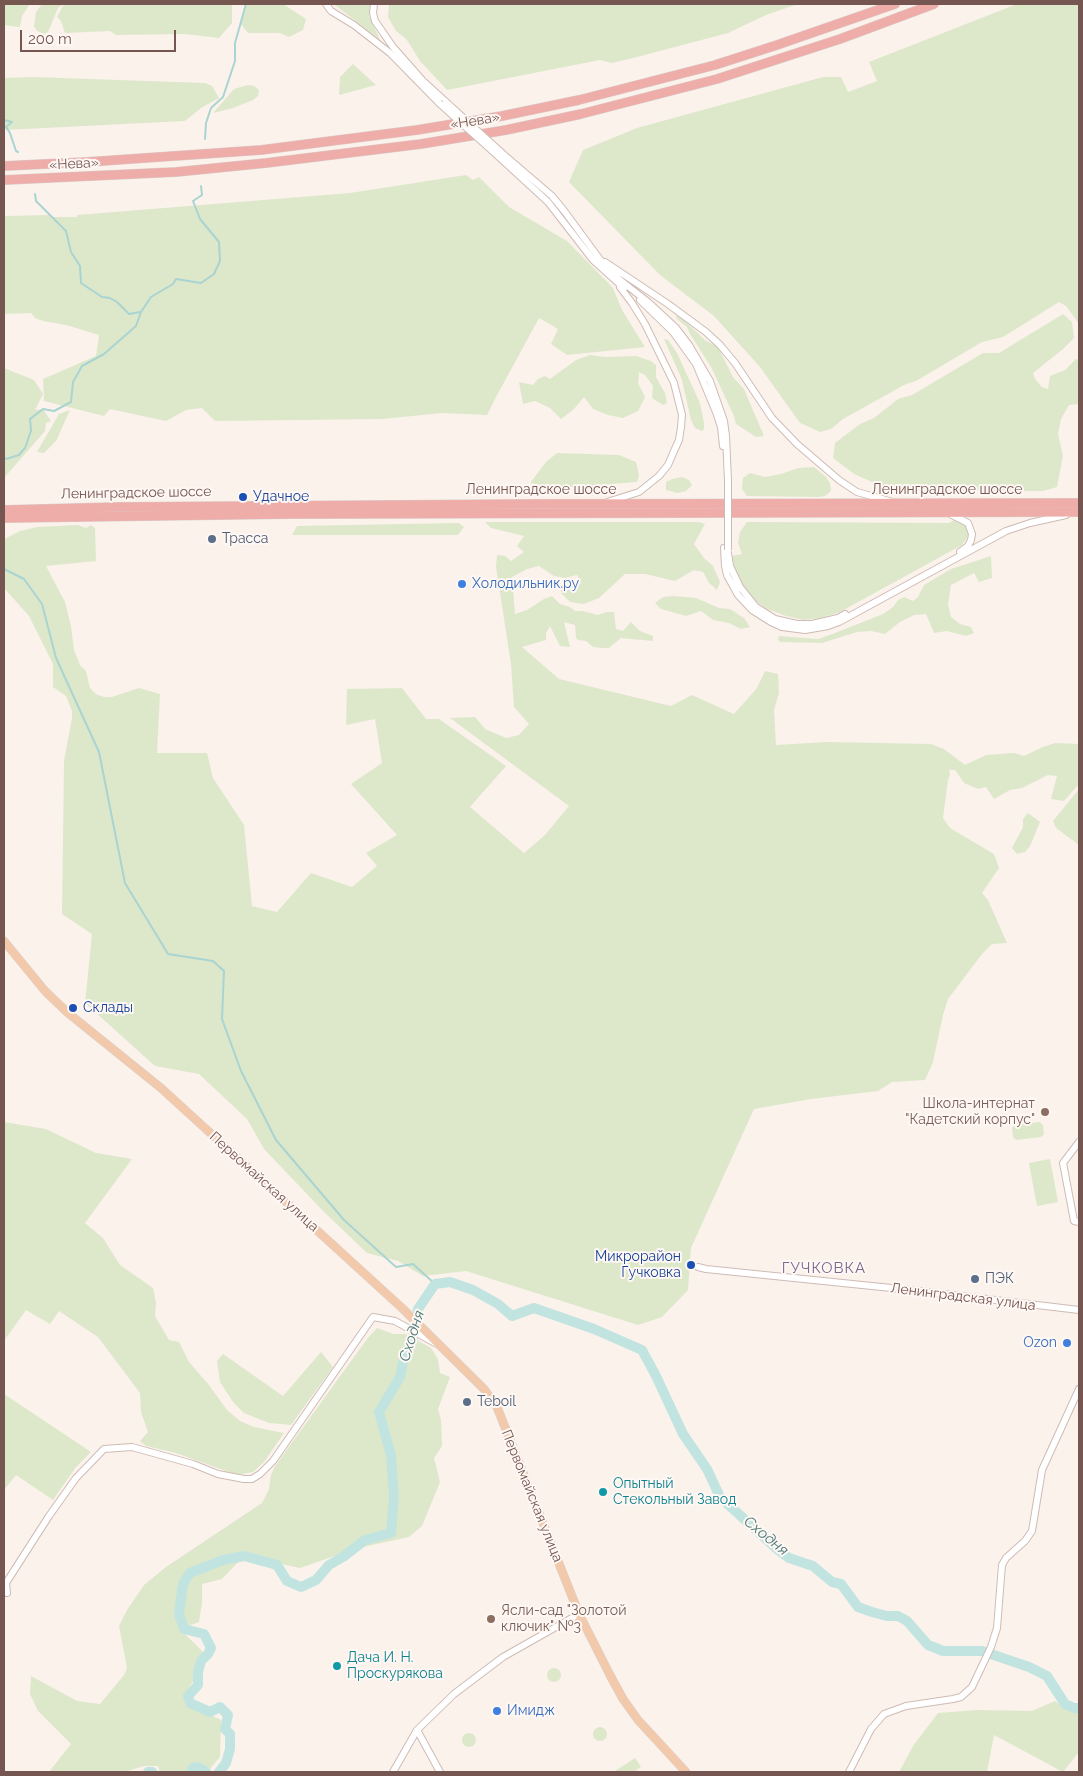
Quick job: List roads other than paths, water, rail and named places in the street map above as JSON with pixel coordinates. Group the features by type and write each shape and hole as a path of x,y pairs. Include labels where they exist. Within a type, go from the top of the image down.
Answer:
{"highway":[{"name":"«Нева»","path":"4,166 260,150 416,130 502,116 579,100 706,67 785,43 894,4"},
{"name":"«Нева»","path":"4,180 176,172 266,164 421,144 506,130 597,110 717,79 840,39 934,4"},
{"name":"Ленинградское шоссе","path":"4,510 120,507 600,504 1079,504"},
{"name":"Ленинградское шоссе","path":"4,518 281,514 1079,513"}],"main road":[{"name":"Первомайская улица","path":"4,941 45,991 68,1013 161,1088 402,1308 424,1334 442,1347 484,1389 497,1407 579,1614 623,1699 649,1733 686,1772"}],"street":[{"path":"326,4 331,11 354,25 390,53 501,155 552,196 604,265 676,328 689,345 701,364 713,390 724,421 726,436 725,566 727,575 738,595 752,610 782,627 805,630 828,626 839,622 1006,531 1049,518 1079,513"},
{"path":"374,4 373,13 375,21 393,47 443,103"},
{"path":"501,155 548,202 593,260 616,282 641,300 672,332 696,364 709,392 721,427 726,481"},
{"path":"594,251 605,261 668,304 720,345 784,432 839,480 857,492 897,503"},
{"path":"600,504 639,492 659,476 668,465 679,440 682,415 680,400 665,362 632,303 616,282"},
{"path":"726,549 734,578 747,598 756,607 775,619 797,624 812,624 838,618 961,552 971,540 968,523 942,512"},
{"path":"1079,1142 1063,1163 1074,1220 1079,1222"},
{"name":"Ленинградская улица","path":"698,1267 1079,1310"},
{"path":"6,1593 6,1583 49,1516 76,1478 104,1449 132,1446 193,1464 218,1474 244,1480 252,1479 273,1462 373,1317 395,1321 424,1334"},
{"path":"849,1772 871,1729 884,1714 906,1706 961,1697 972,1687 991,1647 996,1628 1002,1564 1025,1541 1032,1531 1042,1470 1079,1389"},
{"path":"393,1772 417,1730 454,1694 503,1657 579,1614"},
{"path":"417,1730 440,1772"}],"waterway":[{"path":"205,139 206,123 211,108 223,97 235,61 235,43 246,4"},
{"path":"4,120 12,122 6,127 18,152"},
{"path":"4,458 19,455 25,448 31,431 30,419 43,409 54,411 71,402 73,382 82,366 104,354 136,326 141,312 151,297 173,284 176,279 201,283 214,274 220,261 219,242 200,219 193,201 202,195 201,186"},
{"path":"35,194 36,201 66,231 71,252 80,266 81,283 102,297 110,298 117,302 129,314 140,312"},
{"path":"4,569 24,579 42,604 56,658 99,752 125,883 168,954 213,961 224,971 222,1019 241,1071 276,1140 344,1220 396,1267 413,1264 435,1284"},
{"name":"Сходня","path":"219,1772 226,1763 230,1749 230,1734 225,1729 228,1715 220,1707 210,1712 190,1703 188,1696 198,1685 198,1672 201,1661 211,1648 204,1634 184,1629 179,1614 183,1584 190,1573 223,1560 244,1556 277,1565 287,1581 301,1587 316,1580 329,1565 365,1540 391,1533 394,1496 391,1455 379,1412 400,1377 405,1353 412,1342 418,1309 435,1284 450,1282 473,1290 498,1304 512,1316 534,1308 594,1329 642,1350 683,1434 707,1469 720,1497 777,1549 789,1558 813,1566 832,1582 841,1584 858,1607 887,1616 898,1616 907,1621 928,1645 943,1651 982,1651 1029,1667 1047,1676 1065,1704 1079,1708"},
{"name":"Сходня","path":"192,1772 193,1768 198,1767 206,1772"}],"place":[{"name":"Удачное","path":"243,497"},
{"name":"Трасса","path":"212,539"},
{"name":"Холодильник.ру","path":"462,584"},
{"name":"Склады","path":"73,1008"},
{"name":"Школа-интернат \"Кадетский корпус\"","path":"1045,1112"},
{"name":"Микрорайон Гучковка","path":"691,1265"},
{"name":"ПЭК","path":"975,1279"},
{"name":"Ozon","path":"1067,1343"},
{"name":"Teboil","path":"467,1402"},
{"name":"Опытный Стекольный Завод","path":"603,1492"},
{"name":"Ясли-сад \"Золотой ключик\" №3","path":"491,1619"},
{"name":"Дача И. Н. Проскурякова","path":"337,1666"},
{"name":"Имидж","path":"497,1711"}],"district":[{"name":"ГУЧКОВКА","path":"824,1268"}]}
